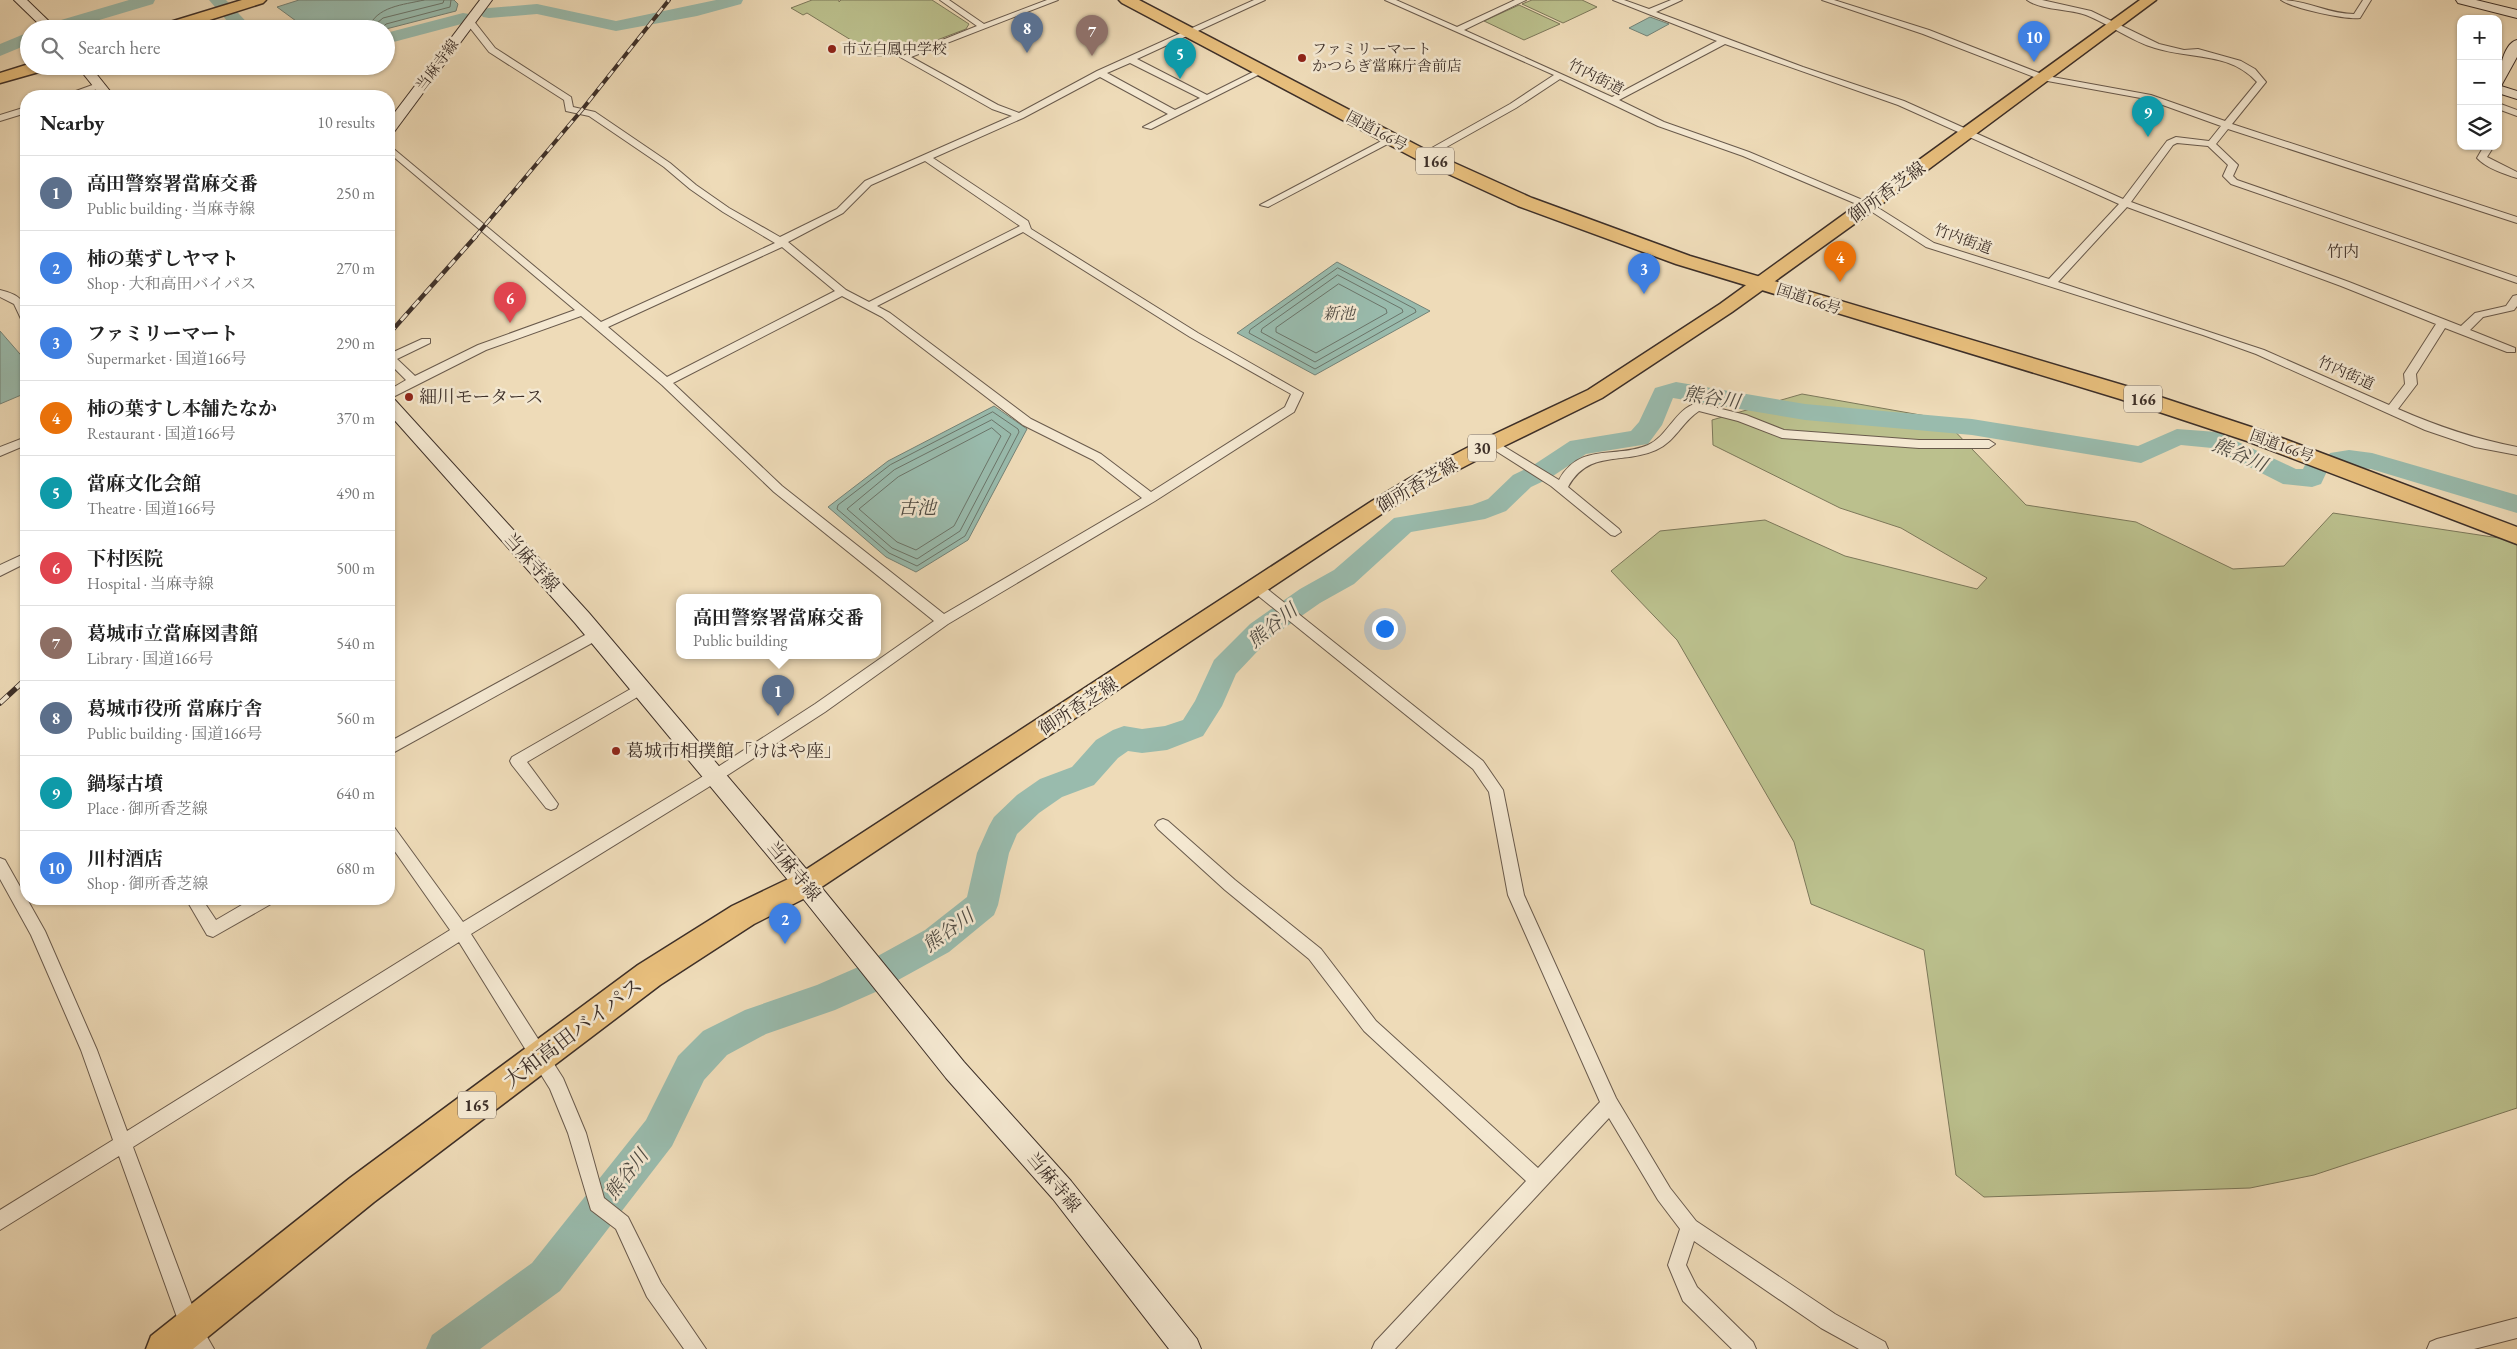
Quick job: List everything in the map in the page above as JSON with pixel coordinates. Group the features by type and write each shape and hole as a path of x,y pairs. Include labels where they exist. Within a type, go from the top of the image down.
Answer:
{"highway":[{"name":"国道166号","path":"1127,0 1264,70 1424,156 1525,202 1683,260 1881,322 2119,392 2255,436 2517,536"},
{"path":"192,20 252,2"},
{"path":"0,78 20,72"},
{"name":"大和高田バイパス","path":"164,1349 197,1338 362,1190 649,975 743,915 806,884"}],"main road":[{"path":"20,0 41,20"},
{"name":"当麻寺線","path":"395,121 486,0"},
{"name":"御所香芝線","path":"806,884 1422,480 1491,444 1595,394 1761,284 1967,132 2045,78 2149,0"},
{"path":"2462,0 2517,14"},
{"path":"2502,75 2517,44"},
{"path":"90,75 102,90"},
{"path":"2502,90 2517,95"},
{"name":"当麻寺線","path":"395,411 596,634 806,884 955,1070 1062,1190 1187,1349"}],"street":[{"path":"944,0 984,28"},
{"path":"1020,116 995,107 904,57 1054,0"},
{"path":"601,326 782,242 840,212 868,183 1020,116 1100,73 1261,0"},
{"name":"竹内街道","path":"1390,0 1560,75 1661,124 1755,157 1869,206 1930,245 2260,352 2429,427 2480,444 2517,451"},
{"path":"1459,29 1522,0"},
{"path":"1617,0 1639,10 1651,11 1723,41 1901,103 2125,203 2464,330 2511,350"},
{"path":"1651,11 1678,0"},
{"path":"1826,0 1926,32 2045,78 2148,97 2189,110 2228,126 2517,220"},
{"path":"2031,0 2081,11 2116,25 2156,46 2220,57 2252,71 2262,82 2228,126 2211,144"},
{"path":"2284,0 2344,16 2357,16 2367,0"},
{"path":"470,22 492,50 568,99 569,109 592,114 667,164 693,187 726,210 782,242 842,292 886,315 1027,422 1097,457 1151,498"},
{"path":"1612,100 1723,41"},
{"path":"1130,59 1206,98"},
{"path":"1148,127 1264,70"},
{"path":"1100,73 1175,114"},
{"path":"1424,156 1514,106 1560,75"},
{"path":"85,90 98,86"},
{"path":"2502,107 2517,112"},
{"path":"0,118 20,112"},
{"path":"1265,206 1392,139"},
{"path":"2050,284 2125,203 2170,143 2176,140 2211,144 2233,165 2228,176 2234,182 2517,280"},
{"path":"2486,150 2482,158 2488,163 2517,175"},
{"path":"395,153 666,382 778,489 943,621"},
{"path":"0,1221 461,932 715,776 820,708 943,621 1151,498 1290,409 1297,393 1186,331 1026,230 1024,223 925,158"},
{"path":"869,306 1025,226"},
{"path":"666,382 842,292"},
{"path":"0,294 16,298 20,303"},
{"path":"2464,330 2479,315 2510,308 2517,298"},
{"path":"395,392 413,380 537,325 581,312"},
{"path":"2391,410 2411,384 2410,374 2442,322"},
{"path":"395,356 426,341"},
{"path":"395,363 413,380"},
{"path":"1558,486 1567,473 1588,459 1652,448 1670,437 1686,412 1698,407 1742,418 1782,434 1910,444 1989,444"},
{"path":"0,452 20,444"},
{"path":"1491,444 1558,486 1615,532"},
{"path":"0,571 20,561"},
{"path":"1256,588 1478,765 1496,790 1516,895 1610,1104 1664,1194 1690,1227 1828,1322 1878,1349"},
{"path":"395,746 596,634"},
{"path":"551,804 517,760 641,688"},
{"path":"1163,825 1230,885 1315,954 1370,1026 1538,1180"},
{"path":"395,839 461,932 557,1084 577,1133 602,1208 622,1223 654,1290 696,1349"},
{"path":"0,865 20,902"},
{"path":"22,905 58,978 89,1050 197,1338"},
{"path":"198,905 213,930 255,905"},
{"path":"1382,1349 1610,1104"},
{"path":"1690,1227 1677,1265 1690,1294 1746,1349"},
{"path":"2437,1349 2517,1328"}],"green space":[{"path":"812,0 839,0 839,2 841,0 932,0 969,24 966,29 895,56 877,56 807,13 803,15 791,8"},
{"path":"1532,0 1582,0 1597,7 1563,23 1522,4"},
{"path":"1519,5 1560,24 1524,40 1484,21"},
{"path":"1802,394 1943,419 2026,505 2136,522 2233,569 2284,566 2333,513 2506,539 2517,545 2517,1108 2314,1175 2250,1188 1984,1197 1956,1175 1924,950 1811,904 1794,842 1677,640 1611,571 1660,531 1765,520 1845,556 1977,589 1987,578 1901,528 1840,508 1713,445 1712,420"}],"water":[{"path":"299,0 454,0 458,4 456,11 395,27 395,20 295,20 277,7"},
{"path":"1650,17 1669,24 1647,36 1629,28"},
{"name":"新池","path":"1337,262 1430,311 1315,375 1237,333"},
{"path":"0,331 20,354 20,396 0,404"},
{"name":"古池","path":"994,406 1027,429 968,540 916,572 886,557 828,507 888,461"}],"waterway":[{"path":"80,20 147,0"},
{"path":"217,0 236,20"},
{"path":"489,13 537,9 577,16 616,26 697,11 735,0"},
{"path":"395,37 463,18"},
{"path":"0,51 20,41"},
{"name":"熊谷川","path":"446,1349 546,1277 588,1226 659,1133 691,1068 715,1043 757,1021 823,999 868,979 937,941 982,905 993,853 1005,826 1028,804 1051,788 1083,776 1107,749 1124,738 1142,741 1167,738 1193,728 1207,706 1224,668 1260,631 1310,596 1344,577 1403,524 1476,513 1497,505 1522,481 1541,472 1579,447 1639,438 1650,425 1663,393 1676,390 1805,412 1972,427 2141,455 2177,437 2217,440 2292,478 2312,478 2316,467"},
{"name":"熊谷川","path":"2339,459 2349,458 2372,461 2517,504"}],"railway":[{"path":"475,237 581,111 669,0"},
{"path":"395,327 476,236"},
{"path":"0,703 20,685"}],"place":[{"name":"市立白鳳中学校","path":"832,49"},
{"name":"葛城市役所 當麻庁舎","path":"1027,53"},
{"name":"葛城市立當麻図書館","path":"1092,56"},
{"name":"ファミリーマート かつらぎ當麻庁舎前店","path":"1302,58"},
{"name":"川村酒店","path":"2034,62"},
{"name":"當麻文化会館","path":"1180,79"},
{"name":"鍋塚古墳","path":"2148,137"},
{"name":"柿の葉すし本舗たなか","path":"1840,282"},
{"name":"ファミリーマート","path":"1644,294"},
{"name":"下村医院","path":"510,323"},
{"name":"細川モータース","path":"409,397"},
{"name":"高田警察署當麻交番","path":"778,716"},
{"name":"葛城市相撲館「けはや座」","path":"616,751"},
{"name":"柿の葉ずしヤマト","path":"785,944"}],"district":[{"name":"竹内","path":"2343,251"}]}
